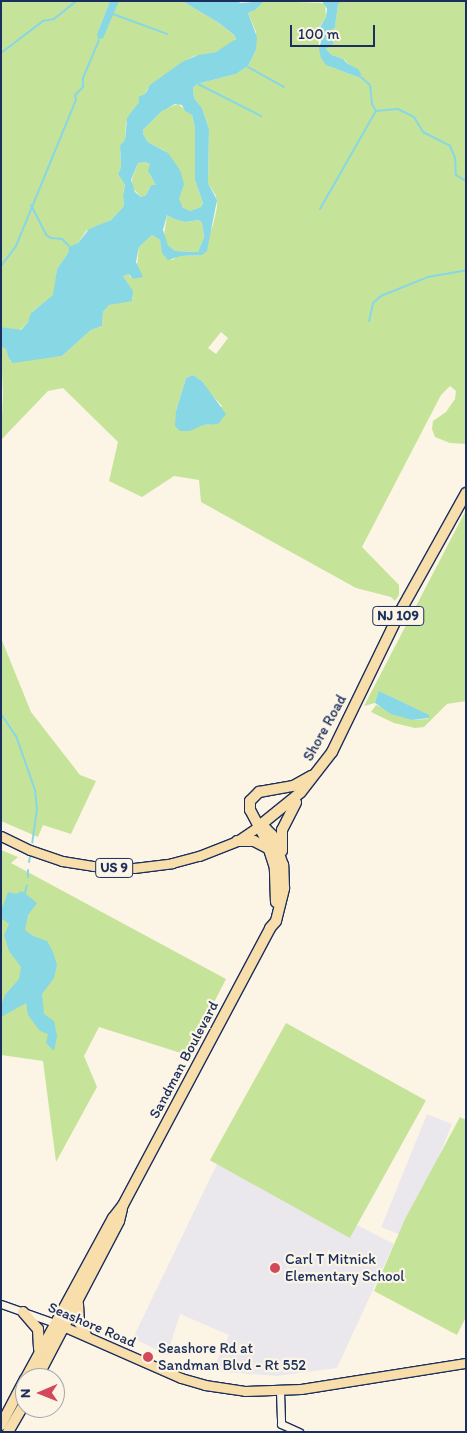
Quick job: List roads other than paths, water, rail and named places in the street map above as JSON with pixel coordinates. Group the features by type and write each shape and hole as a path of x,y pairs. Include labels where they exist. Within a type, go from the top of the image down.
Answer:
{"highway":[{"name":"Shore Road","path":"258,827 301,792 316,774 336,744 401,610 466,493"},
{"path":"258,827 250,810 250,801 255,794 293,786 316,774"},
{"path":"283,865 282,830 301,792"},
{"name":"Sandman Boulevard","path":"258,827 270,850 277,883 270,928"},
{"name":"Sandman Boulevard","path":"42,1368 60,1325 113,1218 123,1205 270,928 276,921 283,896 283,865 272,835 266,829 258,827"},
{"path":"237,841 254,841 270,850"},
{"name":"Sandman Boulevard","path":"31,1368 39,1352 78,1300 119,1221 123,1205"},
{"path":"78,1300 78,1319 86,1335"},
{"path":"23,1312 38,1329 39,1352"},
{"name":"Sandman Boulevard","path":"1,1426 15,1399"},
{"path":"8,1432 16,1418"}],"main road":[{"name":"Shore Road","path":"1,836 30,850 62,861 113,868 172,863 210,852 237,841 258,827"},
{"name":"Seashore Road","path":"60,1325 181,1378 223,1388 280,1391 466,1363"}],"street":[{"name":"Seashore Road","path":"1,1304 60,1325"},
{"path":"280,1391 281,1424 299,1432"}],"water":[{"path":"110,1 119,1 103,38 98,39 97,34"},
{"path":"182,1 236,1 241,3 264,1 255,10 248,13 257,37 256,50 248,66 236,74 197,84 193,88 194,98 202,108 209,129 208,183 217,200 207,251 202,255 181,256 168,260 162,253 160,240 152,235 139,247 136,262 143,277 133,279 129,274 123,276 133,291 132,301 109,305 103,312 102,326 91,330 62,356 13,363 9,359 6,349 1,347 1,327 21,330 28,322 31,313 53,295 57,269 68,253 69,247 78,243 89,229 111,220 124,206 123,195 125,185 118,174 121,167 120,145 125,140 127,118 139,102 139,96 145,94 150,85 182,62 198,55 216,52 236,39 234,35 219,23","holes":["175,104 182,105 185,111 192,115 195,128 195,180 203,203 201,207 190,211 183,208 179,199 184,184 180,170 168,153 148,142 143,134 143,130 162,111","145,162 150,164 148,171 156,185 151,185 146,195 141,197 135,192 131,180 138,163","167,215 185,222 199,220 202,223 204,237 198,252 175,251 168,245 163,230"]},
{"path":"322,1 337,1 338,5 335,27 330,32 334,43 326,49 332,55 343,59 358,69 361,74 360,78 326,65 321,58 319,48 321,42 317,32 326,17 327,9"},
{"path":"193,375 202,381 226,414 218,424 203,425 190,431 180,431 175,426 176,411 186,378"},
{"path":"379,691 429,715 429,718 412,720 391,714 375,703"},
{"path":"22,891 37,903 28,915 25,930 33,936 47,941 57,965 54,978 42,994 44,1014 54,1021 57,1036 54,1051 46,1043 48,1034 40,1031 28,1015 26,1003 1,1017 1,1006 5,995 19,979 21,967 9,951 4,935 9,924 1,918 1,911 8,892 16,894"}],"waterway":[{"path":"1,53 43,21 54,19 76,1"},
{"path":"113,14 167,34"},
{"path":"1,266 16,246 76,100 75,95 83,87 83,78 99,40"},
{"path":"248,67 284,87"},
{"path":"361,77 370,85 372,104 376,111"},
{"path":"198,84 261,116"},
{"path":"376,111 398,109 414,117 423,132 450,146 455,158 456,175 466,181"},
{"path":"320,209 376,111"},
{"path":"31,205 46,235 51,238 62,239 70,247"},
{"path":"369,321 373,303 381,296 428,277 466,270"},
{"path":"1,714 16,736 35,790 37,809 32,843"},
{"path":"29,862 30,857"},
{"path":"28,870 28,877"},
{"path":"25,893 27,885"}],"place":[{"name":"Carl T Mitnick Elementary School","path":"275,1268"},
{"name":"Seashore Rd at Sandman Blvd - Rt 552","path":"148,1357"}]}
